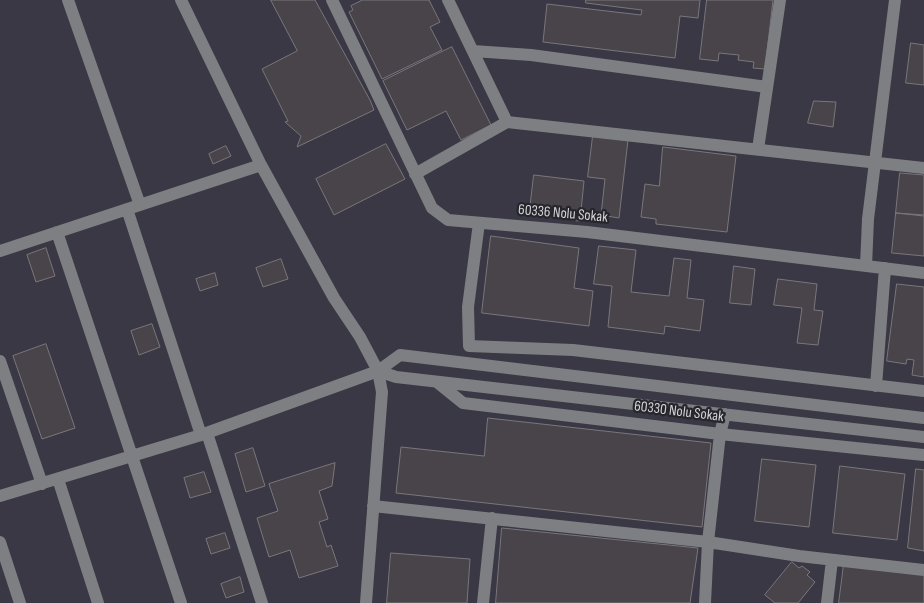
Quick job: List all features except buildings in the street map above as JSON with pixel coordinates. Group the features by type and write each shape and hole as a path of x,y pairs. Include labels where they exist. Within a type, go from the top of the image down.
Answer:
{"street":[{"path":"68,0 140,205"},
{"path":"181,0 261,165 334,298 360,337 378,371 382,392 366,603"},
{"name":"60336 Nolu Sokak","path":"332,0 432,208 448,220 587,232 924,273"},
{"path":"448,0 507,122"},
{"path":"758,149 780,0"},
{"path":"866,266 868,219 895,0"},
{"path":"473,51 531,55 767,86"},
{"path":"415,174 507,122 924,168"},
{"path":"0,251 261,165"},
{"path":"127,209 262,603"},
{"path":"478,222 468,307 468,346 573,350 924,391"},
{"path":"57,232 181,603"},
{"path":"876,386 885,268"},
{"path":"0,496 204,434 378,371 400,355 924,418"},
{"path":"0,361 42,484"},
{"path":"378,371 396,377 436,382 924,437"},
{"name":"60330 Nolu Sokak","path":"436,382 463,403 720,434 924,455"},
{"path":"705,603 708,542 720,434 725,414"},
{"path":"58,479 98,603"},
{"path":"373,506 708,542 832,560 924,570"},
{"path":"483,603 492,518"},
{"path":"0,542 20,603"},
{"path":"827,603 832,560"}],"shaded area":[{"path":"0,0 924,0 924,603 0,603"}]}
